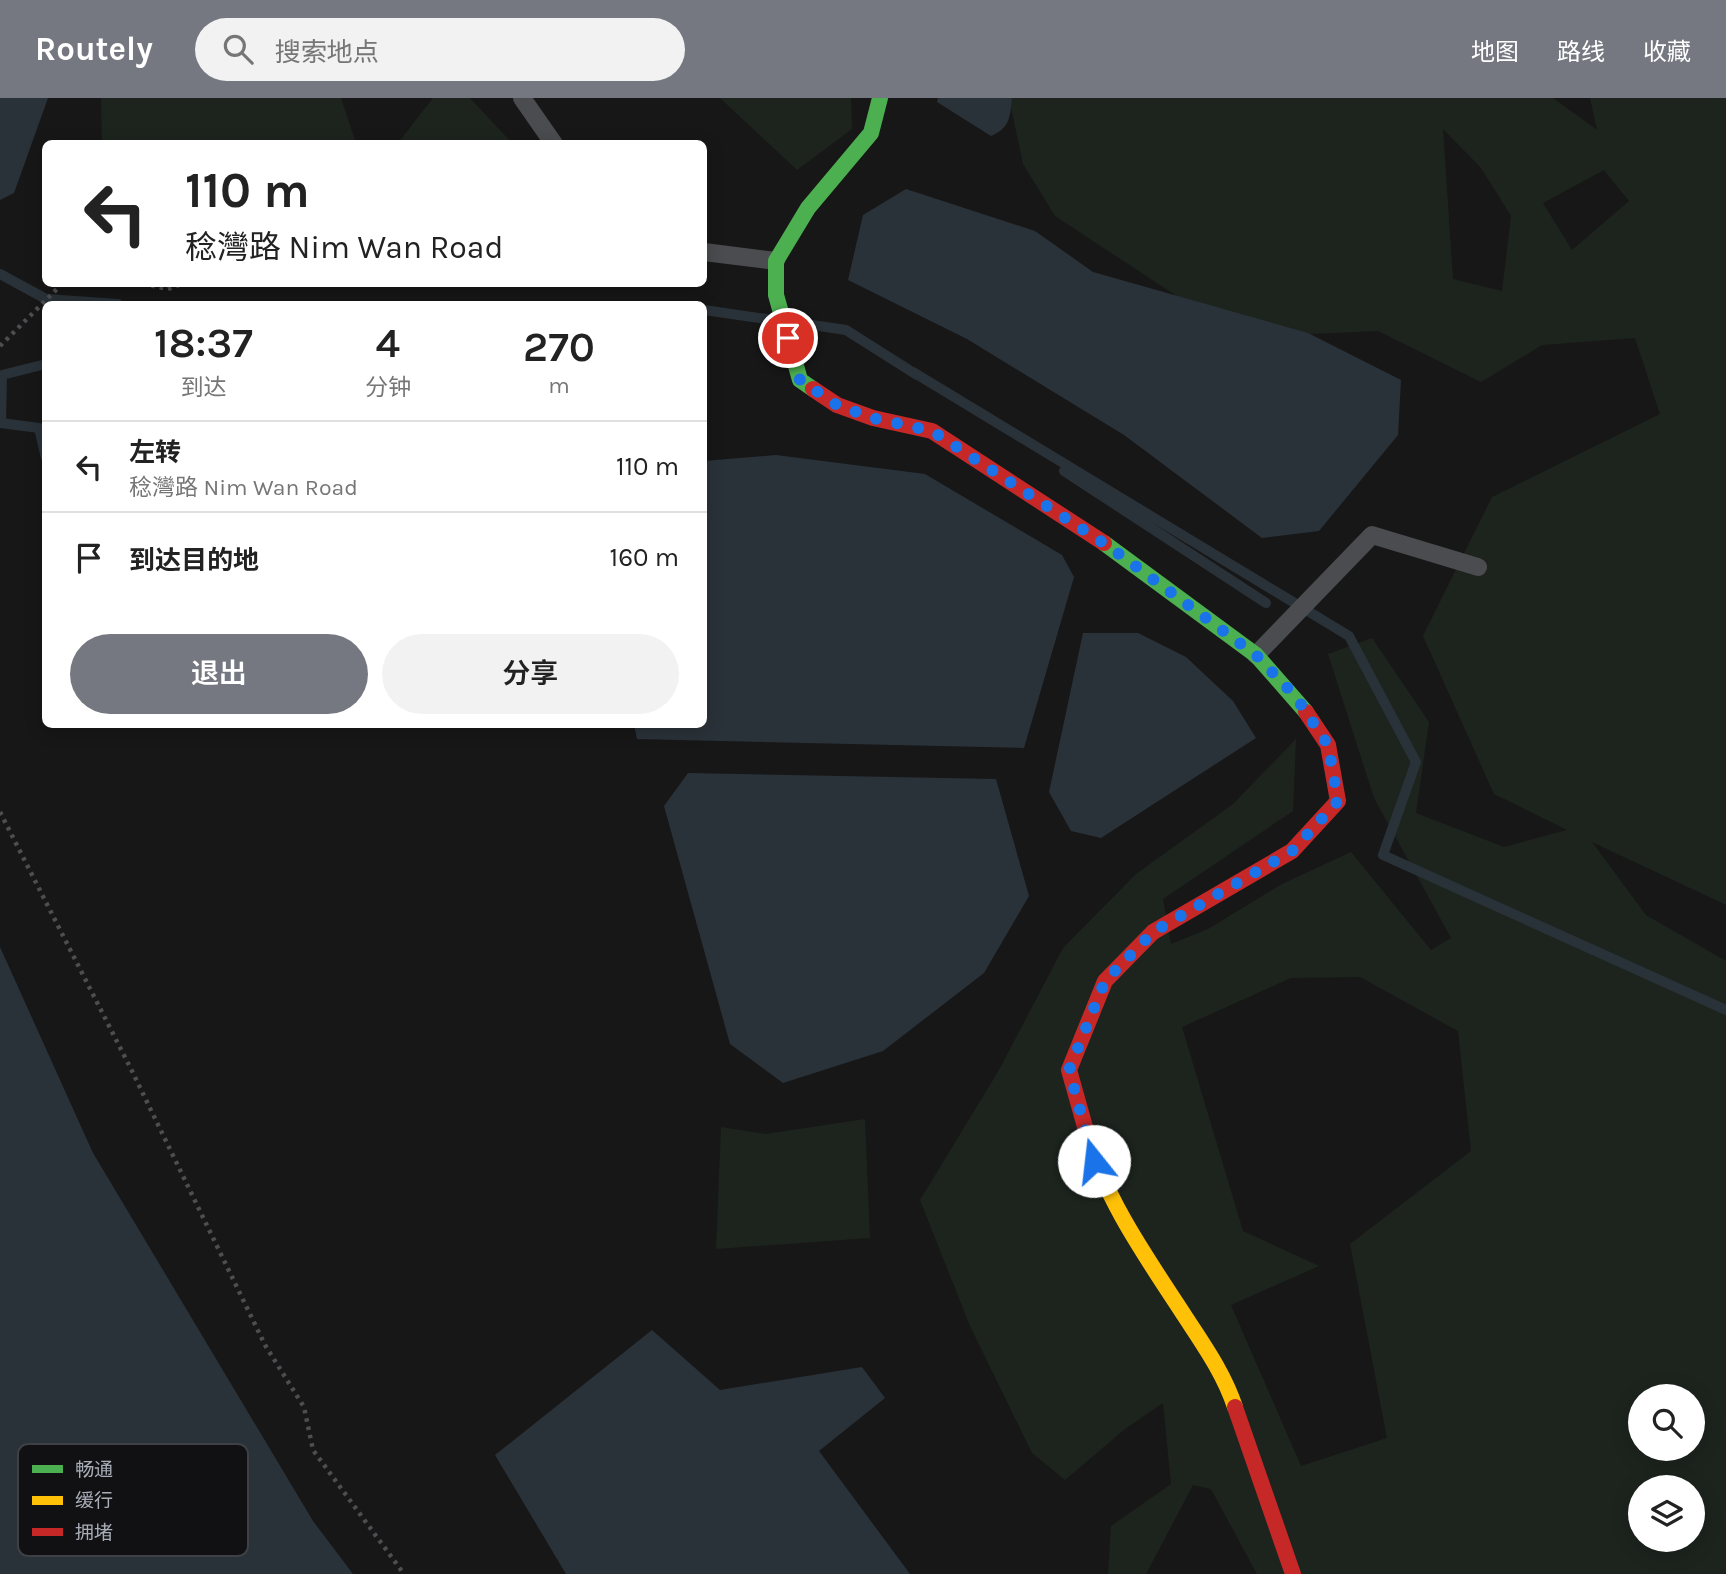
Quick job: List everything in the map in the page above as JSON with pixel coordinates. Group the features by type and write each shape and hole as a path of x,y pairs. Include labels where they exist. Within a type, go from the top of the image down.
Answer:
{"street":[{"path":"880,98 871,133 808,208 776,261 776,295 800,380 837,405 873,418 932,431 1108,546 1256,655 1296,697 1328,745 1338,801 1292,851 1153,932 1105,981 1069,1070 1094,1161 1141,1248 1225,1378 1293,1574"}],"lane":[{"path":"522,98 551,140"},
{"path":"707,252 776,261"},
{"path":"1256,655 1372,535 1478,567"}],"path":[{"path":"45,301 59,287"},
{"path":"0,346 42,304"},
{"path":"0,812 131,1069 265,1345 304,1407 313,1450 404,1574"}],"shaded area":[{"path":"0,98 48,98 14,193 0,200"},
{"path":"101,98 341,98 355,140 102,140"},
{"path":"433,98 470,98 509,140 400,140"},
{"path":"720,98 851,98 852,129 797,170"},
{"path":"938,98 1012,98 1011,111 1002,129 991,136 937,102"},
{"path":"1009,98 1553,98 1597,130 1590,98 1726,98 1726,905 1592,842 1646,915 1726,961 1726,1574 1257,1574 1211,1489 1193,1485 1146,1574 1108,1574 1111,1526 1171,1484 1163,1403 1125,1429 1065,1480 1032,1453 970,1326 920,1200 999,1070 1063,948 1136,874 1233,804 1296,739 1293,811 1163,899 1171,944 1208,929 1282,884 1351,852 1431,950 1451,938 1374,798 1328,654 1372,638 1429,722 1416,813 1504,847 1567,830 1494,794 1423,636 1492,497 1660,414 1635,338 1542,345 1481,382 1378,331 1239,337 1055,216 1023,164","holes":["1443,129 1481,168 1511,216 1502,291 1453,279","1604,170 1629,201 1572,250 1543,203","1360,977 1458,1031 1471,1151 1350,1244 1387,1438 1301,1466 1231,1305 1319,1266 1243,1231 1182,1027 1291,978"]},
{"path":"906,189 1035,231 1093,272 1308,333 1401,380 1398,435 1319,531 1262,538 1124,435 967,339 848,280 863,215"},
{"path":"776,455 925,474 1062,555 1074,577 1024,748 637,739 635,728 707,728 707,461"},
{"path":"1083,633 1138,633 1186,657 1233,701 1256,738 1101,838 1071,831 1049,792"},
{"path":"688,773 996,779 1029,896 984,973 883,1051 783,1083 730,1044 664,806"},
{"path":"0,947 93,1153 313,1521 353,1574 0,1574"},
{"path":"865,1119 870,1238 716,1249 721,1127 766,1134"},
{"path":"652,1330 720,1390 862,1367 885,1398 819,1451 910,1574 566,1574 495,1455"}],"waterway":[{"path":"0,274 46,299 75,301"},
{"path":"707,310 773,320"},
{"path":"792,322 846,330 917,375"},
{"path":"42,365 2,375 1,423 39,428 42,441"},
{"path":"913,372 1349,636 1416,762 1383,855 1726,1010"},
{"path":"1064,471 1266,603"}],"traffic: fast":[{"path":"813,389 800,380 776,295 776,261 808,208 871,133 880,98"},
{"path":"1104,543 1256,655 1306,712"}],"traffic: slow":[{"path":"1087,1134 1116,1206 1214,1361 1235,1407"}],"traffic: jam":[{"path":"813,389 837,405 873,418 932,431 1104,543"},
{"path":"1087,1134 1069,1070 1105,981 1153,932 1292,851 1338,801 1328,745 1306,712"},
{"path":"1235,1407 1293,1574"}],"route":[{"path":"788,338 800,380 837,405 873,418 932,431 1029,497 1108,546 1256,655 1296,697 1328,745 1338,801 1292,851 1153,932 1105,981 1069,1070 1094,1161"}]}
